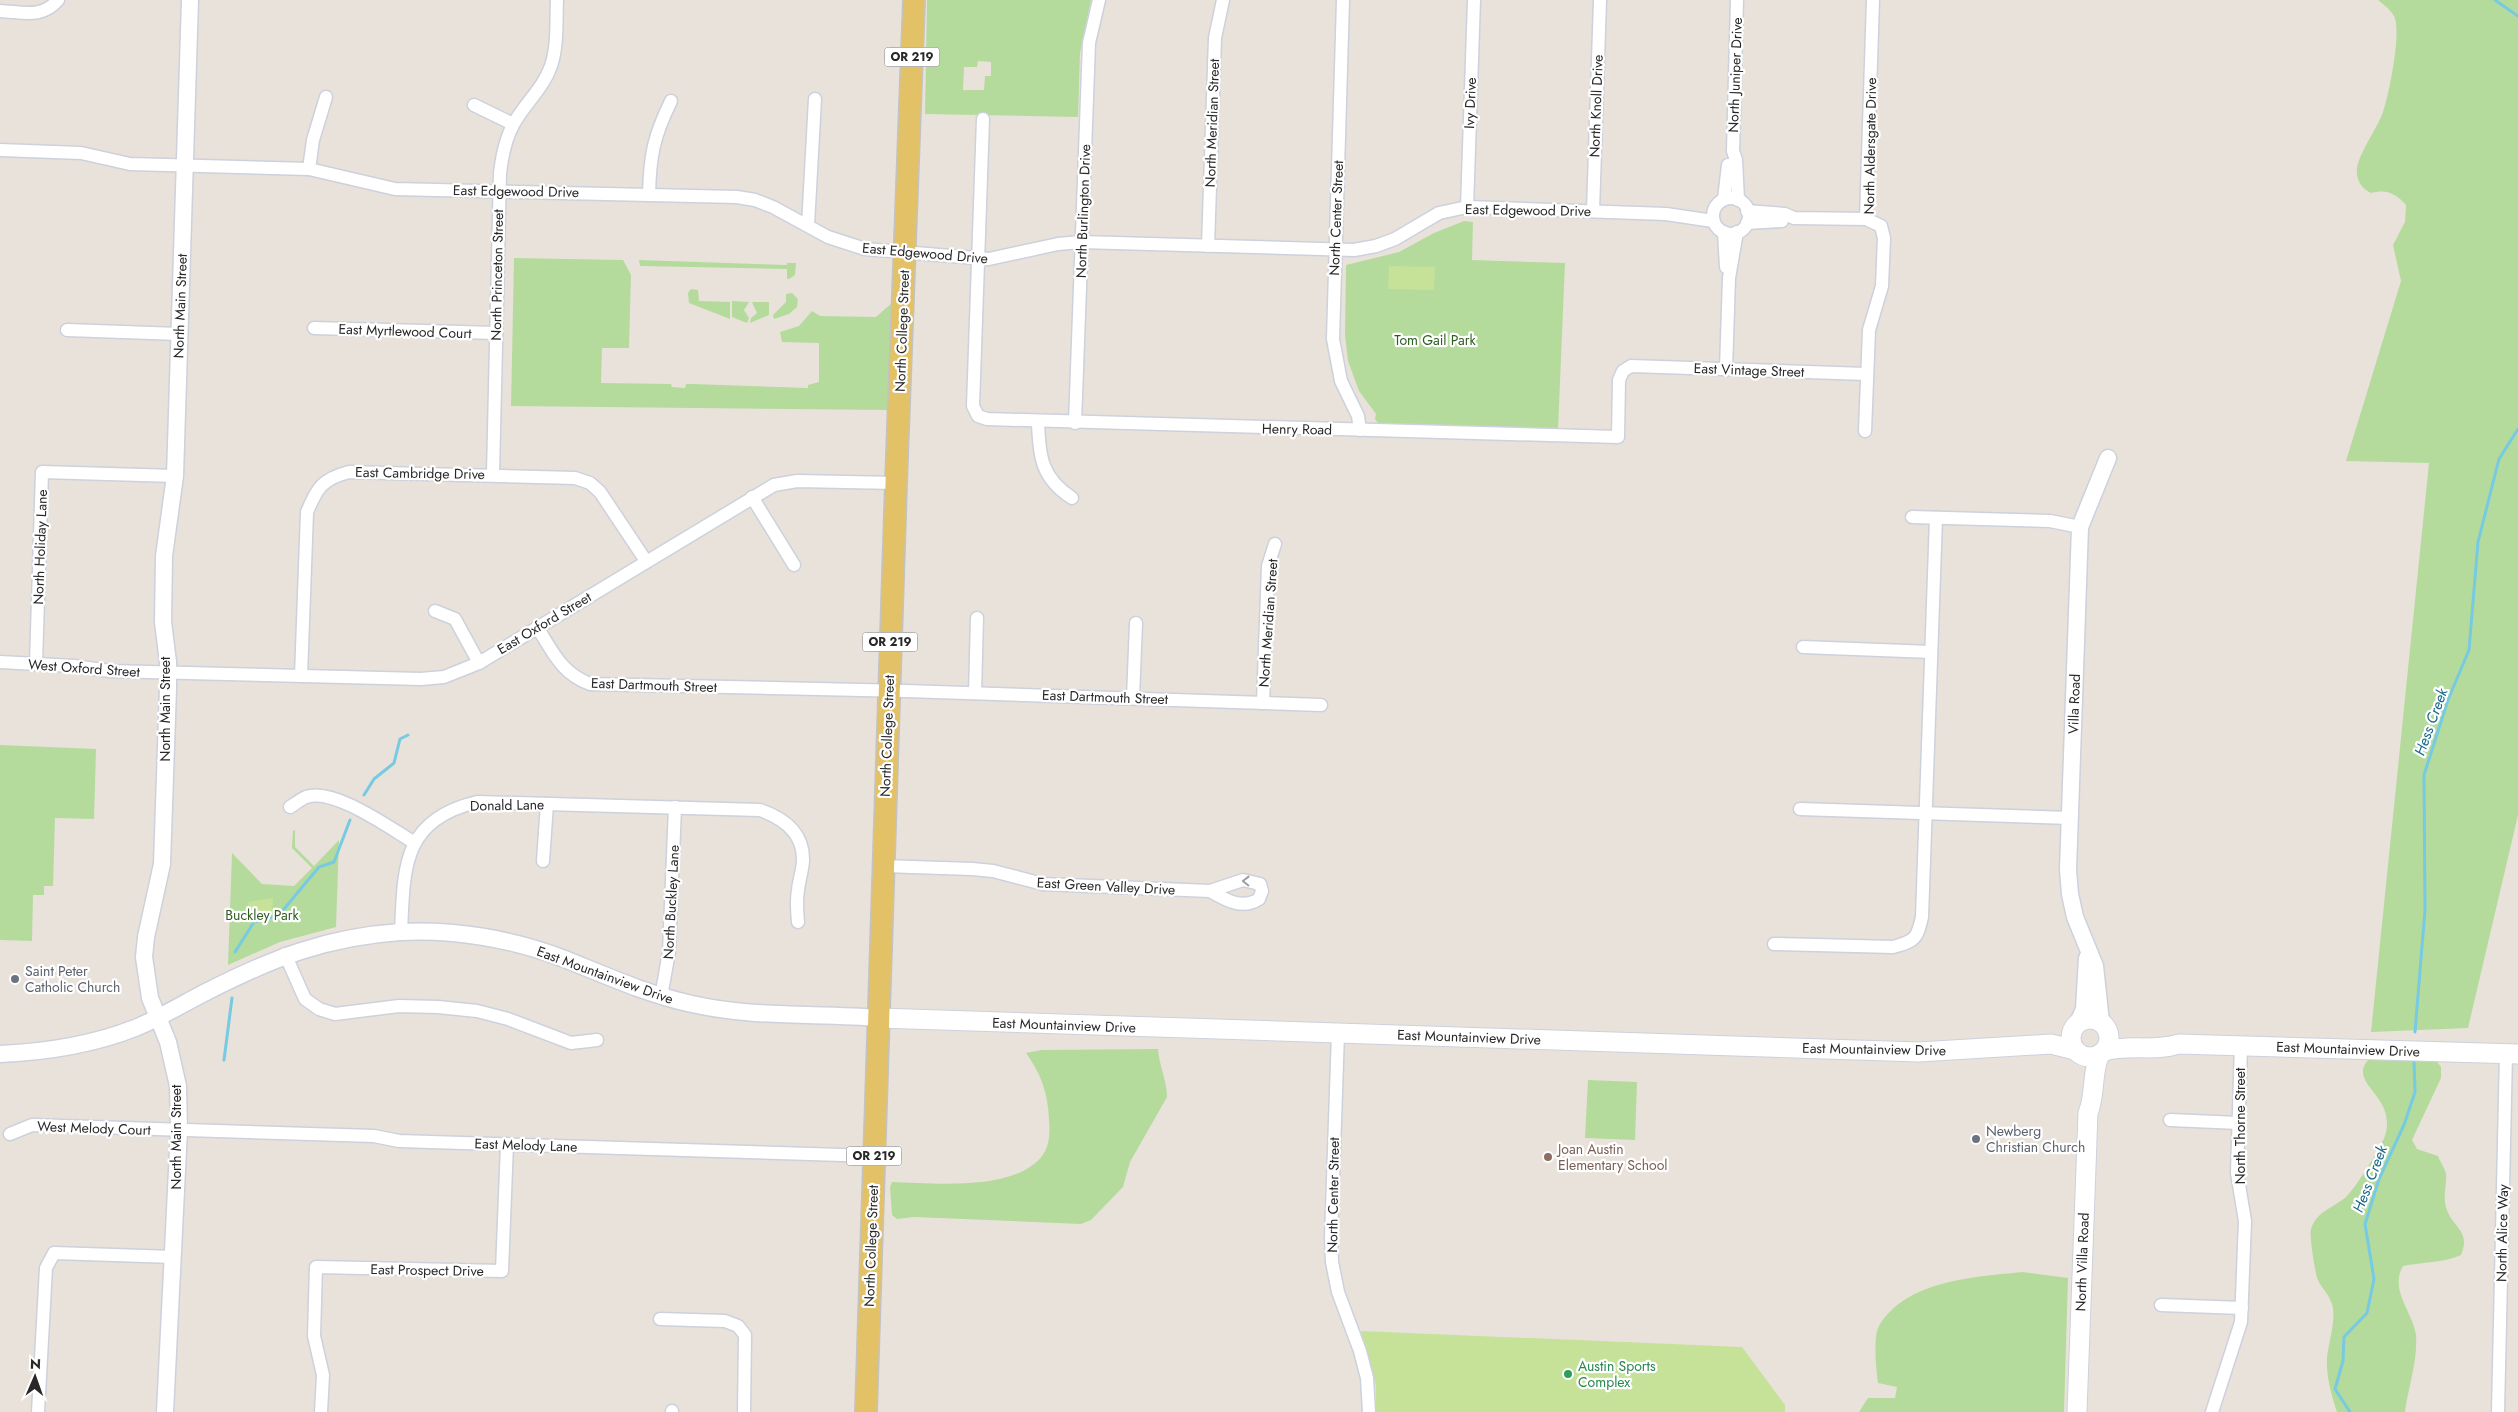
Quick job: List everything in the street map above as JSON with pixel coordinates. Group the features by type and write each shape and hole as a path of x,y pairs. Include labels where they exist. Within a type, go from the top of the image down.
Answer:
{"main road":[{"name":"North College Street","path":"866,1412 896,483 914,0"},
{"name":"East Mountainview Drive","path":"879,1018 1919,1052 2000,1046 2014,1048 2051,1044 2077,1052"},
{"path":"2090,1019 2104,1025 2109,1039 2102,1053 2090,1057 2077,1052 2071,1039 2076,1025 2090,1019"},
{"name":"East Mountainview Drive","path":"2000,1046 2014,1036 2063,1031 2076,1025"},
{"name":"East Mountainview Drive","path":"2104,1025 2115,1033 2163,1037 2179,1044"},
{"name":"East Mountainview Drive","path":"2102,1053 2121,1048 2164,1049 2179,1044 2512,1054"},
{"name":"North Villa Road","path":"2077,1052 2083,1071 2082,1102 2088,1113"},
{"name":"North Villa Road","path":"2077,1412 2088,1113 2092,1102 2096,1063 2102,1053"}],"street":[{"path":"0,11 37,13 50,10 58,0"},
{"name":"North Main Street","path":"165,1412 174,1257 179,1130 178,1086 168,1042 157,1018 146,983 144,957 146,937 162,864 168,672 163,622 164,556 175,476 190,0"},
{"name":"North Princeton Street","path":"493,474 499,191 503,154 513,124 542,86 551,65 555,44 557,0"},
{"name":"North Burlington Drive","path":"1075,423 1089,43 1099,0"},
{"name":"North Meridian Street","path":"1208,246 1215,38 1223,0"},
{"name":"North Center Street","path":"1343,0 1333,339 1341,381 1358,416 1360,430"},
{"name":"Ivy Drive","path":"1467,207 1474,0"},
{"name":"North Knoll Drive","path":"1593,212 1600,0"},
{"name":"North Juniper Drive","path":"1737,0 1733,151 1736,160 1738,200"},
{"name":"North Aldersgate Drive","path":"1865,431 1866,374 1870,330 1882,286 1884,238 1881,226 1866,219 1873,0"},
{"path":"309,169 313,140 326,97"},
{"path":"808,225 815,100"},
{"path":"649,194 650,155 655,136 672,101"},
{"path":"474,105 513,124"},
{"path":"978,258 982,119"},
{"name":"East Edgewood Drive","path":"0,150 81,152 130,164 309,169 395,189 737,197 755,200 850,246 906,253 978,258 999,258 1033,249 1082,242 1336,251 1376,246 1395,239 1439,214 1467,207 1714,215"},
{"name":"North Juniper Drive","path":"1724,199 1729,160 1733,151"},
{"path":"1730,232 1714,215 1724,199 1738,200 1747,217"},
{"path":"1726,369 1730,278 1725,264 1730,232 1747,217 1785,221 1794,218 1866,219"},
{"name":"Henry Road","path":"978,258 973,406 978,416 987,419 1618,437"},
{"name":"East Myrtlewood Court","path":"314,328 496,333"},
{"path":"68,330 179,334"},
{"name":"East Vintage Street","path":"1618,437 1619,380 1623,371 1631,366 1866,374"},
{"path":"1038,421 1039,452 1045,470 1052,483 1072,498"},
{"name":"Villa Road","path":"2104,1025 2095,966 2088,953 2070,894 2068,870 2080,527 2108,458"},
{"name":"North Holiday Lane","path":"36,664 42,472 175,476"},
{"name":"East Cambridge Drive","path":"301,676 307,512 314,494 332,476 348,472 493,474 560,476 590,483 610,504 646,561"},
{"name":"East Oxford Street","path":"168,672 422,679 444,677 479,663 774,485 797,481 896,483"},
{"path":"752,497 794,565"},
{"path":"1912,518 2050,521 2080,527"},
{"path":"1774,944 1893,947 1910,943 1918,936 1922,917 1936,518"},
{"name":"North Meridian Street","path":"1263,703 1268,566 1274,544"},
{"path":"434,611 455,619 479,663"},
{"path":"975,693 977,618"},
{"path":"1133,698 1136,623"},
{"name":"East Dartmouth Street","path":"537,627 564,670 577,679 590,684 975,693 1321,705"},
{"path":"1802,647 1931,652"},
{"name":"West Oxford Street","path":"0,662 81,666 110,671 168,672"},
{"path":"290,807 307,796 326,796 348,804 415,843"},
{"name":"Donald Lane","path":"401,932 404,878 407,859 415,843 430,822 461,806 477,802 760,810 777,816 792,828 800,841 803,860 797,892 798,922"},
{"path":"543,862 547,804"},
{"name":"North Buckley Lane","path":"661,997 669,952 676,807"},
{"path":"1800,809 2070,818"},
{"name":"East Green Valley Drive","path":"883,866 993,871 1043,884 1210,891"},
{"name":"East Mountainview Drive","path":"0,1054 56,1049 99,1040 135,1028 157,1018 285,954 329,943 401,932 444,932 519,945 560,958 661,997 730,1011 879,1018"},
{"name":"Villa Road","path":"2076,1025 2084,1009 2085,966 2088,953"},
{"path":"285,954 305,999 319,1009 335,1014 399,1006 438,1007 477,1011 508,1019 571,1044 597,1040"},
{"name":"North Center Street","path":"1338,1033 1331,1222 1332,1262 1338,1292 1360,1351 1367,1378 1369,1412"},
{"name":"North Thorne Street","path":"2212,1412 2239,1333 2242,1308 2245,1221 2237,1173 2241,1046"},
{"name":"North Alice Way","path":"2498,1412 2512,1054"},
{"path":"2170,1120 2239,1123"},
{"name":"West Melody Court","path":"10,1134 32,1125 179,1130"},
{"name":"East Melody Lane","path":"179,1130 374,1136 400,1141 874,1156"},
{"name":"East Prospect Drive","path":"321,1412 323,1375 314,1336 316,1267 502,1271 508,1144"},
{"path":"38,1412 46,1268 54,1253 174,1257"},
{"path":"2161,1305 2242,1308"},
{"path":"660,1319 725,1321 738,1326 745,1335 744,1412"}],"green space":[{"path":"927,0 1091,0 1080,53 1078,117 925,114","holes":["978,61 991,62 991,76 985,76 984,90 963,90 964,67 977,67"]},
{"path":"2378,0 2518,0 2518,815 2468,1028 2371,1032 2429,463 2346,461 2401,281 2393,245 2405,222 2406,205 2398,197 2390,193 2371,193 2367,191 2357,176 2361,154 2383,112 2396,48 2394,16"},
{"name":"Tom Gail Park","path":"1464,221 1473,222 1472,260 1565,263 1558,429 1380,426 1375,419 1376,414 1359,391 1348,361 1345,335 1346,265 1399,252 1434,233"},
{"path":"514,258 623,260 631,275 629,348 602,348 601,383 671,384 672,387 685,388 686,384 693,384 808,388 808,385 819,382 819,343 782,342 780,332 799,326 812,311 820,316 876,317 893,302 889,410 511,406"},
{"path":"639,260 787,265 787,263 796,263 795,275 787,279 787,269 640,266"},
{"path":"1389,266 1435,267 1434,290 1388,289"},
{"path":"691,289 698,290 699,301 730,302 730,319 689,303 688,293"},
{"path":"792,293 798,299 797,307 789,314 774,319 773,315 786,302 786,294"},
{"path":"732,301 749,302 744,310 749,318 747,323 732,317"},
{"path":"752,302 769,302 769,315 750,323 751,318 757,313"},
{"path":"0,745 96,749 94,819 55,818 53,886 44,886 44,895 33,895 32,941 0,940"},
{"name":"Buckley Park","path":"295,830 295,847 314,866 339,840 336,927 280,942 228,965 232,853 262,884 294,886 312,868 292,848 293,831"},
{"path":"273,898 272,916 248,921 248,902"},
{"path":"1158,1049 1167,1097 1130,1162 1123,1187 1091,1220 1081,1224 914,1217 897,1219 892,1215 890,1187 892,1182 950,1184 993,1180 1012,1175 1029,1167 1042,1156 1047,1148 1049,1134 1047,1101 1040,1076 1026,1053 1041,1050"},
{"path":"2371,1057 2435,1059 2441,1067 2441,1078 2412,1140 2417,1149 2438,1156 2444,1167 2446,1174 2446,1206 2450,1216 2463,1235 2464,1247 2461,1255 2454,1258 2403,1266 2399,1275 2400,1292 2416,1335 2414,1364 2405,1412 2337,1412 2327,1371 2327,1357 2333,1326 2333,1308 2317,1278 2312,1253 2311,1229 2321,1214 2350,1193 2385,1136 2387,1122 2384,1110 2363,1074 2364,1066"},
{"path":"1588,1080 1637,1082 1635,1140 1585,1138"},
{"path":"2022,1272 2068,1278 2064,1412 1859,1412 1868,1398 1895,1398 1897,1387 1878,1383 1876,1362 1877,1331 1891,1311 1906,1299 1924,1290 1943,1284 1963,1279"},
{"name":"Austin Sports Complex","path":"1361,1331 1742,1347 1785,1405 1785,1412 1376,1412 1376,1386"}],"waterway":[{"path":"2495,0 2518,16"},
{"name":"Hess Creek","path":"2415,1032 2425,910 2424,775 2448,700 2469,650 2478,542 2499,459 2518,429"},
{"path":"364,795 374,779 394,763 400,739 408,735"},
{"path":"235,952 254,922 279,915 319,867 334,862 350,820"},
{"path":"224,1060 232,998"},
{"name":"Hess Creek","path":"2350,1412 2335,1389 2343,1361 2344,1337 2367,1313 2374,1279 2365,1224 2379,1179 2404,1125 2415,1092 2414,1061"}],"place":[{"name":"Saint Peter Catholic Church","path":"15,979"},
{"name":"Newberg Christian Church","path":"1976,1139"},
{"name":"Joan Austin Elementary School","path":"1548,1157"},
{"name":"Austin Sports Complex","path":"1568,1374"}]}
